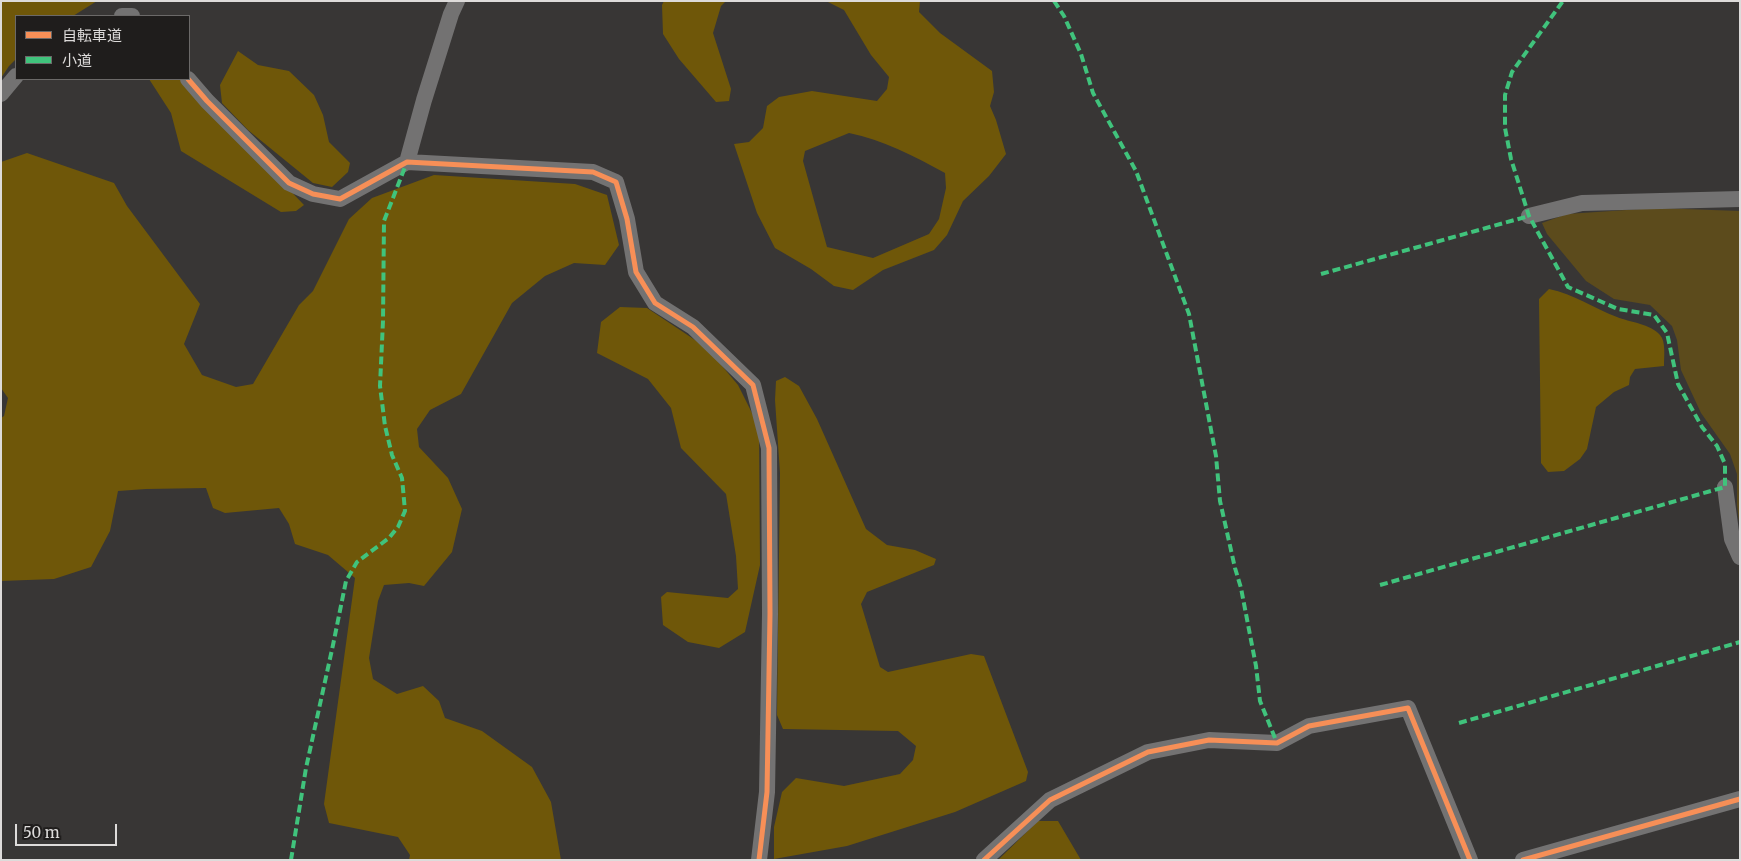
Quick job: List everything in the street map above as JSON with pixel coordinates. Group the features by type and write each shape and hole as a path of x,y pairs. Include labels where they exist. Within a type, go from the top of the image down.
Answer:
{"street":[{"path":"407,162 451,14 458,1"},
{"path":"1,94 15,77"},
{"path":"189,80 207,101 289,183 313,194 340,199 407,162 592,172 616,182 627,219 636,272 655,303 693,327 753,386 769,448 770,614 767,782 759,860"},
{"path":"1529,216 1582,202 1740,199"},
{"path":"1725,486 1732,539 1740,557"},
{"path":"984,860 1050,800 1148,752 1209,740 1277,742 1309,726 1408,708 1470,860"},
{"path":"1522,860 1740,798"}],"shaded area":[{"path":"1,1 97,1 75,15 15,15 15,60 1,78"},
{"path":"664,1 726,1 721,6 713,33 731,89 729,101 716,102 679,59 663,34 662,5"},
{"path":"826,1 920,1 919,12 940,33 992,71 994,92 990,106 1006,154 989,176 963,201 947,235 934,250 883,270 853,290 834,286 811,269 775,248 757,213 734,144 749,142 763,128 767,106 779,97 812,91 877,101 887,89 889,77 871,55 844,10","holes":["849,133 898,149 945,173 946,188 939,219 929,234 873,258 827,247 803,161 805,151"]},
{"path":"238,51 258,65 289,71 314,95 323,115 329,142 350,163 348,172 332,187 313,183 248,130 222,103 220,85"},
{"path":"150,80 184,80 304,205 296,211 281,212 181,151 171,113"},
{"path":"27,153 114,183 127,206 200,304 184,344 202,375 236,387 253,384 299,305 313,291 349,219 372,198 434,175 575,184 607,195 619,245 605,265 574,263 545,276 512,303 461,394 430,410 417,429 419,447 448,478 462,509 452,552 424,586 409,583 384,585 378,601 369,658 373,679 397,694 423,686 439,701 445,718 482,731 532,767 551,802 561,860 409,860 410,855 398,837 329,823 324,804 355,578 328,555 295,544 289,524 279,508 225,513 213,508 206,488 118,491 110,531 91,567 54,579 1,581 1,418 4,416 8,398 1,388 1,162"},
{"path":"1656,208 1740,211 1740,530 1737,505 1737,474 1730,454 1701,413 1681,370 1677,340 1672,326 1650,305 1614,299 1586,281 1547,234 1542,223 1567,214"},
{"path":"1549,289 1567,294 1617,317 1656,331 1662,338 1664,345 1664,366 1635,369 1630,377 1629,385 1614,392 1596,407 1587,449 1580,459 1564,471 1548,472 1541,463 1539,299"},
{"path":"620,307 647,308 707,348 738,385 759,427 760,565 745,632 719,648 688,642 663,625 661,597 667,592 728,598 738,589 736,556 726,494 681,448 671,408 648,379 597,353 601,322"},
{"path":"785,377 799,386 817,419 866,529 887,545 915,550 936,559 934,565 867,592 861,604 880,667 888,672 971,654 984,656 1028,772 1026,781 955,812 847,846 774,859 774,827 782,792 796,778 844,786 900,774 913,760 916,746 898,731 783,729 777,715 780,473 775,400 776,381"},
{"path":"1038,821 1058,821 1081,860 998,860"}],"marked path":[{"path":"1054,1 1064,16 1081,54 1093,93 1136,171 1189,314 1216,456 1220,501 1241,588 1256,666 1260,701 1277,743"},
{"path":"1380,585 1725,487 1725,464 1717,446 1702,427 1678,384 1667,333 1654,315 1618,309 1568,287 1529,216 1511,159 1505,128 1505,95 1512,72 1563,1"},
{"path":"291,860 306,768 346,581 357,562 389,538 398,527 405,511 402,478 392,455 385,426 380,386 384,221 407,162"},
{"path":"1321,274 1529,216"},
{"path":"1459,723 1740,642"}],"cycle path":[{"path":"189,80 207,101 289,183 313,194 340,199 407,162 593,172 616,182 627,219 636,272 655,303 693,327 753,385 769,448 770,614 767,792 759,860"},
{"path":"984,860 1050,800 1148,752 1209,740 1277,743 1309,726 1408,708 1470,860"},
{"path":"1523,860 1740,799"}]}
